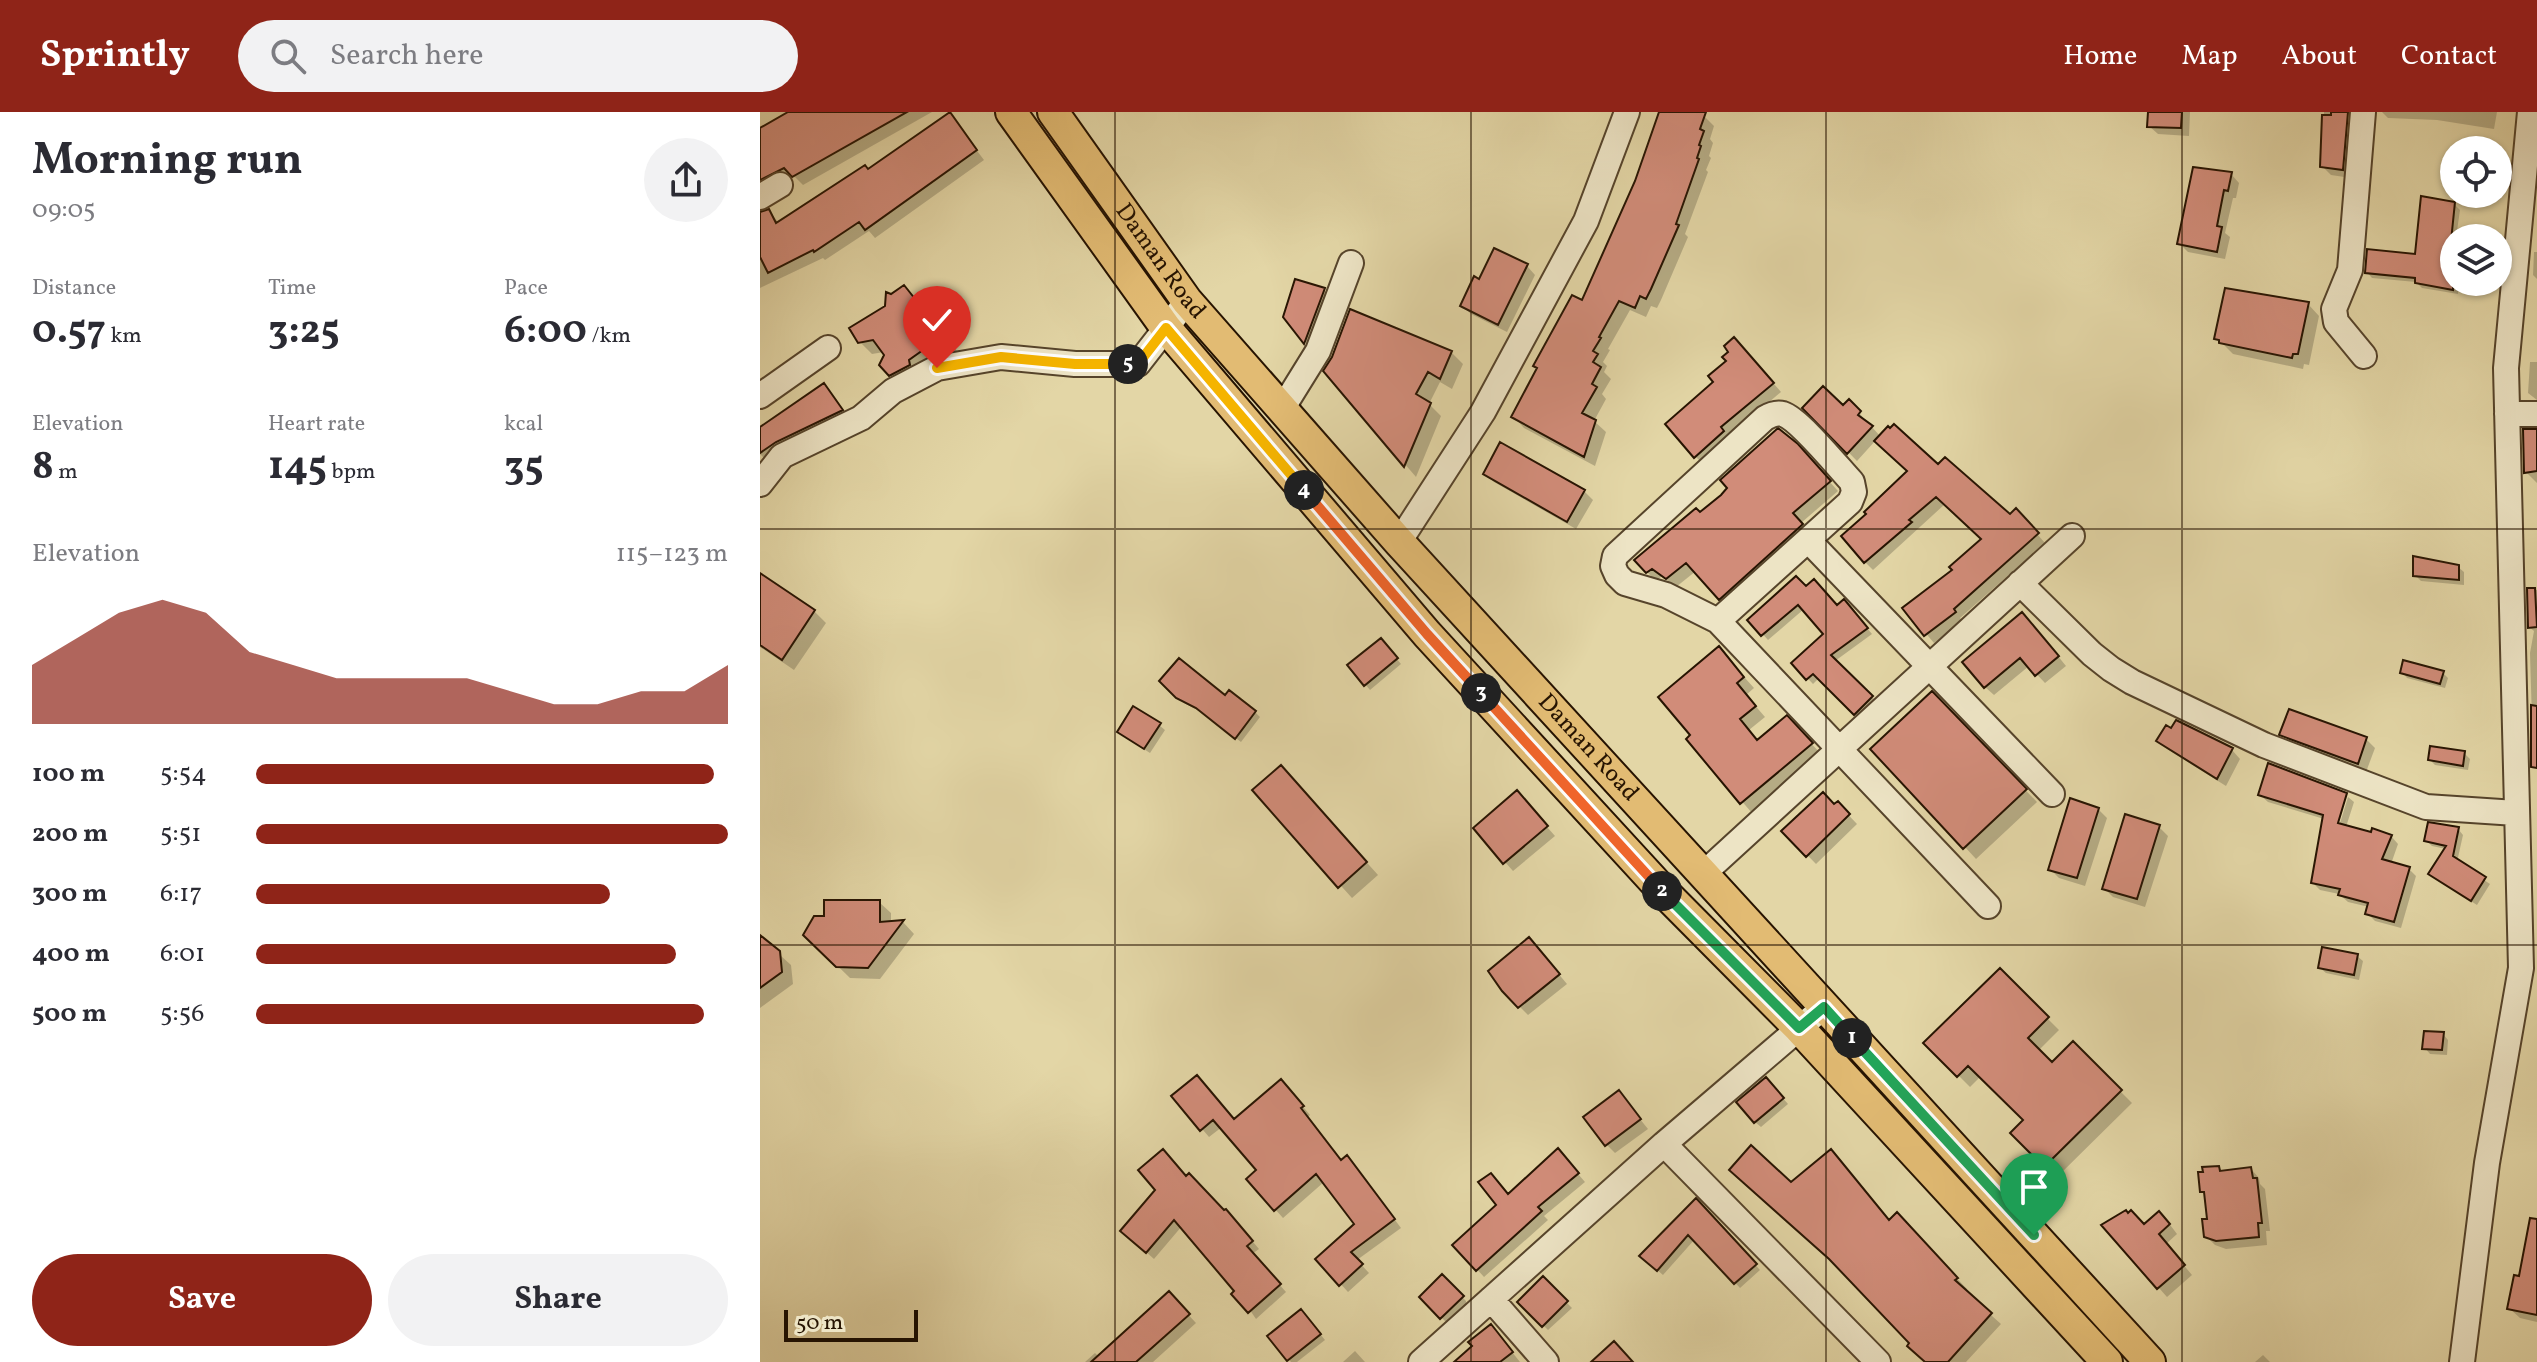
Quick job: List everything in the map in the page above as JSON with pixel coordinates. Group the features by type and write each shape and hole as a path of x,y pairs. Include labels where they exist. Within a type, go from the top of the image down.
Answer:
{"main road":[{"path":"1011,112 1166,328 1427,634 1664,892 1799,1028 2107,1362"},
{"name":"Daman Road","path":"1053,112 1187,301 1399,542 2150,1362"}],"street":[{"path":"1399,542 1483,412 1586,221 1627,112"},
{"path":"2363,112 2350,270 2334,309 2336,322 2364,356"},
{"path":"2462,1362 2487,1163 2521,968 2516,813 2526,787 2506,368 2530,112"},
{"path":"1282,409 1318,351 1351,263"},
{"path":"760,484 782,456 861,418 893,391 937,368 1001,357 1075,364 1138,364 1187,301"},
{"path":"760,396 828,348"},
{"path":"1718,621 1850,502 1854,492 1852,482 1796,423 1783,414 1774,413 1765,418 1615,556 1613,566 1625,583 1666,595 1718,621 1988,906"},
{"path":"2507,414 2537,414"},
{"path":"1703,874 2072,536"},
{"path":"1808,540 2052,794"},
{"path":"2020,583 2111,669 2264,745 2426,807 2516,813"},
{"path":"1421,1362 1664,1144 1824,1007"},
{"path":"1664,1144 1878,1362"},
{"path":"1491,1299 1546,1362"}],"building":[{"path":"788,112 907,112 792,177 784,168 760,180 760,128"},
{"path":"950,112 977,150 865,230 859,222 814,252 768,273 760,257 760,212 769,209 776,223 865,165 868,169"},
{"path":"1659,112 1706,112 1700,129 1704,131 1699,145 1699,159 1676,224 1679,225 1646,299 1640,296 1635,308 1619,301 1593,351 1598,354 1593,362 1601,367 1592,384 1597,387 1582,413 1596,420 1584,457 1511,417 1537,368 1533,366 1572,295 1582,300 1635,181"},
{"path":"2148,112 2182,112 2181,128 2147,127"},
{"path":"2331,112 2348,112 2343,170 2320,167 2322,115 2331,115"},
{"path":"2193,167 2232,172 2228,191 2224,190 2217,226 2222,227 2217,252 2177,244"},
{"path":"2421,196 2440,199 2440,208 2454,208 2453,224 2440,224 2440,288 2415,283 2415,278 2365,273 2367,249 2415,254"},
{"path":"1494,248 1528,264 1498,325 1460,306 1474,276 1479,279"},
{"path":"1295,279 1325,288 1304,344 1283,317"},
{"path":"904,285 946,338 935,347 934,353 923,350 909,360 910,365 889,376 879,365 884,355 873,340 858,343 849,328 885,306 886,292 891,294"},
{"path":"2225,288 2309,302 2298,354 2293,354 2292,358 2219,343 2214,339"},
{"path":"1350,309 1452,351 1440,379 1428,372 1416,394 1431,403 1404,467 1323,371 1332,357"},
{"path":"1734,337 1774,383 1721,427 1724,431 1694,458 1665,424 1713,382 1708,376 1726,361 1722,357 1728,352 1724,346"},
{"path":"824,383 843,410 776,442 760,453 760,427"},
{"path":"1823,386 1843,405 1849,399 1861,411 1858,415 1873,426 1847,454 1802,408"},
{"path":"1894,424 1938,464 1945,457 2010,514 2016,508 2039,533 1954,609 1956,612 1924,636 1902,608 1952,570 1949,567 1981,539 1936,497 1864,563 1841,536 1907,471 1874,441"},
{"path":"1778,428 1798,444 1831,481 1793,513 1803,524 1719,600 1686,563 1666,579 1652,569 1646,573 1634,560 1696,508 1700,512 1721,495 1727,488 1720,480"},
{"path":"2523,429 2537,429 2537,471 2524,473"},
{"path":"1500,442 1585,490 1567,522 1483,474"},
{"path":"2413,556 2459,565 2459,580 2413,576"},
{"path":"760,573 815,610 782,660 760,645"},
{"path":"1796,576 1806,586 1814,579 1837,605 1844,599 1868,628 1831,655 1873,696 1854,715 1813,674 1806,680 1791,663 1823,634 1798,605 1761,636 1747,620"},
{"path":"2527,588 2535,588 2537,627 2528,628"},
{"path":"2022,612 2059,656 2035,676 2020,658 1984,688 1962,662"},
{"path":"1381,638 1398,658 1364,686 1347,665"},
{"path":"1719,646 1744,677 1737,683 1756,706 1740,719 1757,740 1787,715 1813,743 1740,804 1686,739 1690,735 1658,697"},
{"path":"1179,658 1225,695 1229,690 1256,711 1235,739 1196,708 1176,698 1159,681"},
{"path":"2403,660 2444,671 2440,684 2400,673"},
{"path":"1932,691 2027,789 1963,849 1870,749"},
{"path":"2531,705 2537,706 2537,768 2531,767"},
{"path":"1133,706 1161,723 1144,749 1117,732"},
{"path":"2289,709 2367,737 2358,764 2279,735"},
{"path":"2176,720 2233,748 2217,779 2156,741 2166,725 2171,728"},
{"path":"2430,746 2465,751 2463,766 2428,760"},
{"path":"2268,763 2347,793 2338,823 2371,832 2372,828 2392,835 2382,859 2410,867 2394,922 2365,914 2368,903 2338,895 2340,889 2311,883 2323,815 2258,795"},
{"path":"1281,765 1367,862 1338,888 1252,790"},
{"path":"1517,790 1548,826 1503,864 1473,828"},
{"path":"1823,792 1834,804 1838,801 1850,814 1806,857 1781,831"},
{"path":"2070,798 2099,808 2077,878 2048,870"},
{"path":"2125,814 2160,825 2137,899 2102,889"},
{"path":"2428,822 2459,827 2453,856 2486,877 2471,901 2428,874 2446,846 2424,841"},
{"path":"824,900 880,900 880,922 904,920 868,968 836,967 803,935 814,916 824,916"},
{"path":"760,935 780,951 782,972 760,988"},
{"path":"1529,937 1560,974 1518,1008 1488,971"},
{"path":"2322,947 2358,954 2354,975 2318,968"},
{"path":"2000,968 2049,1017 2028,1038 2052,1062 2073,1041 2122,1090 2044,1167 2010,1133 2023,1120 1968,1066 1957,1077 1923,1043"},
{"path":"2424,1031 2444,1032 2442,1050 2422,1049"},
{"path":"1197,1075 1234,1119 1281,1079 1304,1106 1301,1108 1341,1160 1347,1155 1395,1219 1351,1252 1363,1264 1339,1286 1315,1259 1354,1224 1316,1174 1274,1211 1246,1179 1256,1170 1213,1120 1200,1131 1171,1096"},
{"path":"1766,1077 1784,1098 1754,1123 1736,1102"},
{"path":"1619,1090 1641,1119 1605,1146 1583,1117"},
{"path":"1751,1145 1791,1182 1831,1149 1889,1220 1897,1212 1958,1278 1955,1280 1992,1313 1948,1362 1925,1362 1829,1259 1729,1170"},
{"path":"1558,1148 1579,1173 1538,1207 1542,1211 1476,1271 1452,1245 1496,1205 1478,1182 1491,1173 1508,1194"},
{"path":"1163,1149 1186,1176 1189,1173 1226,1209 1253,1241 1247,1246 1281,1284 1248,1313 1231,1294 1234,1291 1174,1220 1146,1253 1120,1231 1155,1190 1138,1170"},
{"path":"2219,1166 2220,1171 2251,1167 2253,1178 2257,1178 2262,1223 2258,1223 2259,1237 2216,1241 2204,1237 2202,1219 2207,1219 2198,1172 2203,1172 2202,1167"},
{"path":"1696,1198 1757,1264 1734,1284 1688,1235 1657,1271 1639,1256"},
{"path":"2126,1210 2128,1213 2131,1210 2144,1224 2159,1211 2170,1224 2159,1234 2185,1265 2157,1289 2101,1225"},
{"path":"2530,1218 2537,1219 2537,1315 2507,1309 2514,1275 2519,1276"},
{"path":"1442,1274 1464,1296 1440,1319 1419,1297"},
{"path":"1543,1276 1568,1301 1542,1327 1517,1302"},
{"path":"1169,1291 1190,1314 1136,1362 1091,1362"},
{"path":"1301,1309 1321,1334 1287,1361 1267,1336"},
{"path":"1491,1324 1513,1352 1500,1362 1454,1362 1472,1346 1468,1342"},
{"path":"1614,1341 1633,1362 1591,1362"}],"route":[{"path":"937,368 1001,357 1075,364 1138,364 1166,328 1427,634 1664,892 1799,1028 1824,1007 2034,1235"}]}
